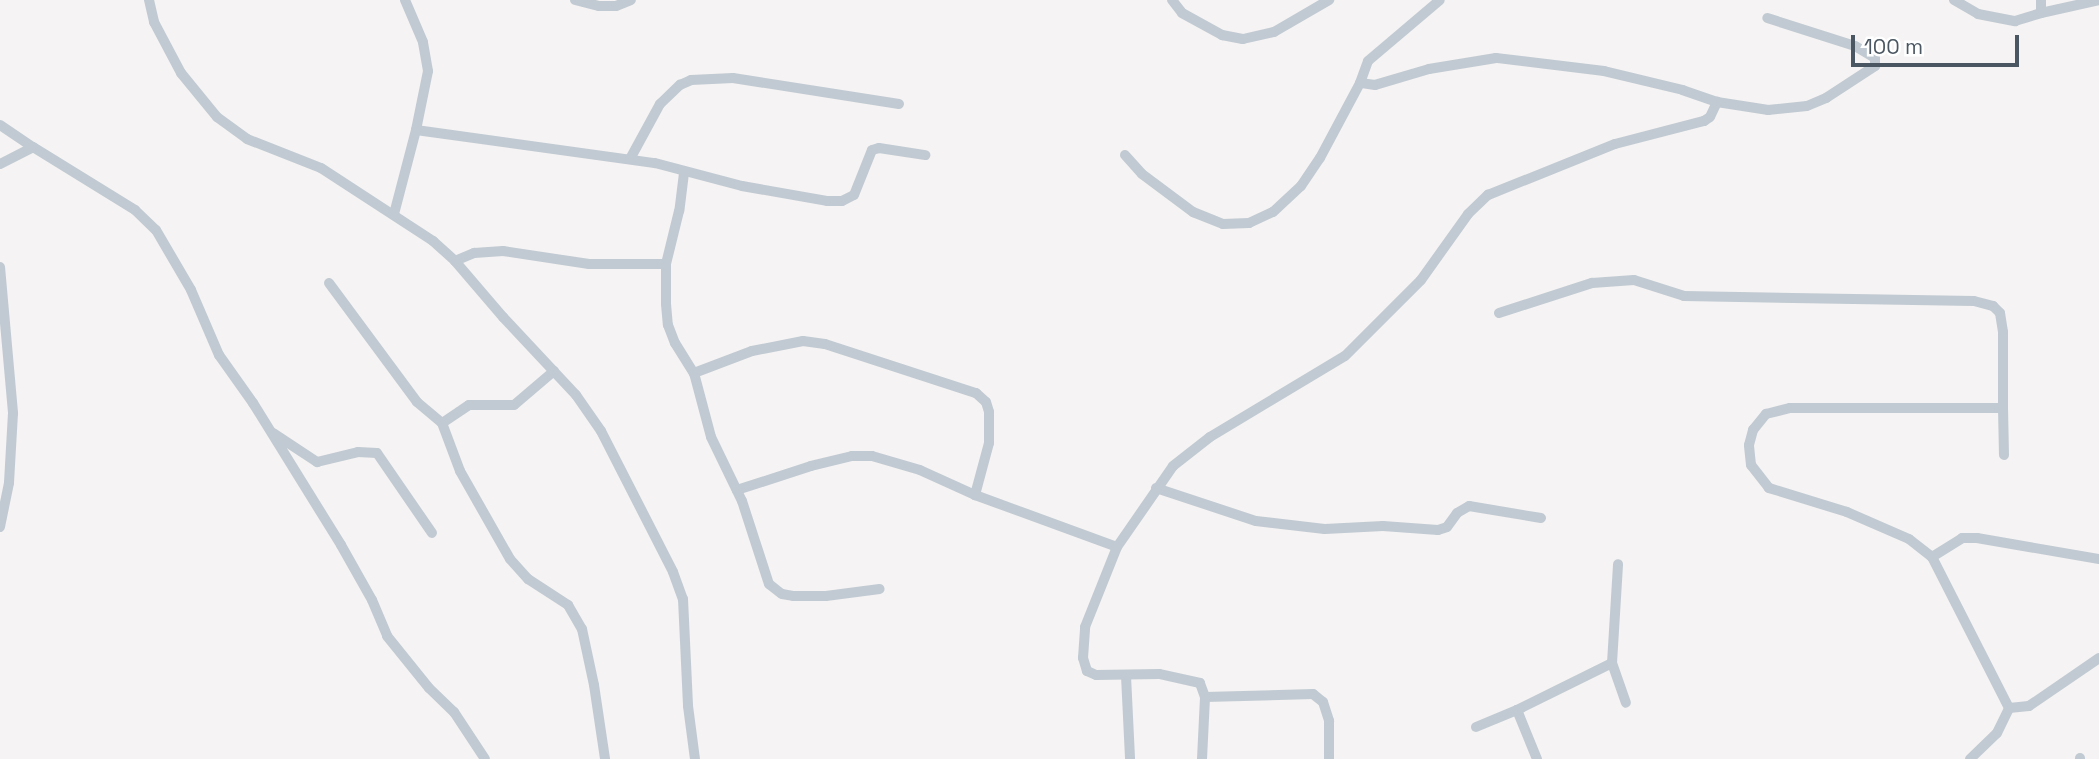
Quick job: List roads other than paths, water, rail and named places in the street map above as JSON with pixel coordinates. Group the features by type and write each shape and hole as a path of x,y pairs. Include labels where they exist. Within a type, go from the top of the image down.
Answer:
{"street":[{"path":"149,0 154,22 181,73 217,117 247,139 321,168 394,214 455,261 576,395 601,431 673,572 683,599 688,706 695,759"},
{"path":"394,214 428,71 427,55 405,0"},
{"path":"575,0 599,6 616,6 631,0"},
{"path":"1172,0 1182,13 1222,35 1243,39 1274,32 1329,0"},
{"path":"1125,155 1142,174 1175,199 1210,220 1235,225 1262,219 1288,201 1320,158 1360,83 1367,61 1440,0"},
{"path":"1954,0 1978,14 2015,21 2099,0"},
{"path":"2041,0 2042,13"},
{"path":"1360,83 1375,85 1429,69 1496,58 1604,71 1683,90 1717,102 1768,110 1807,106 1826,98 1875,66 1875,58 1855,46 1768,18"},
{"path":"630,159 660,104 680,85 691,80 733,78 899,104"},
{"path":"1202,759 1205,697 1200,682 1160,674 1096,675 1087,671 1083,658 1085,627 1117,547 1156,488 1173,467 1210,437 1345,356 1421,280 1468,214 1488,195 1604,148 1704,121 1710,117 1717,102"},
{"path":"0,125 135,210 156,230 191,289 219,355 270,431 354,567 387,636 429,688 454,712 485,759"},
{"path":"416,130 630,159 742,186 842,201 854,195 872,150 879,148 925,155"},
{"path":"0,164 33,147"},
{"path":"684,173 679,211 666,264 668,325 685,362 694,373 711,437 737,490 757,553 775,590 793,596 880,589"},
{"path":"455,261 474,253 503,251 589,264 666,264"},
{"path":"0,267 13,413 9,482 0,527"},
{"path":"1499,313 1592,283 1634,280 1684,296 1974,301 1993,306 2000,313 2003,332 2004,455"},
{"path":"329,283 417,402 442,423 460,471 510,559 528,579 568,605 579,622 593,676 605,759"},
{"path":"694,373 752,351 803,341 825,344 976,393 986,402 990,427 975,495"},
{"path":"442,423 469,405 514,405 554,371"},
{"path":"2003,408 1790,408 1766,414 1753,430 1749,445 1751,465 1769,488 1847,512 1909,539 1932,557 2009,708"},
{"path":"270,431 317,462 358,452 377,453 432,533"},
{"path":"737,490 811,466 852,456 872,456 920,470 975,495 1117,547"},
{"path":"1156,488 1246,518 1325,529 1382,526 1438,530 1447,527 1457,513 1469,506 1541,517"},
{"path":"1932,557 1962,538 1977,538 2099,559"},
{"path":"1618,564 1612,663 1626,703"},
{"path":"2009,708 2029,706 2099,658"},
{"path":"1476,727 1612,663"},
{"path":"1126,676 1130,759"},
{"path":"1205,697 1313,694 1323,702 1329,722 1329,759"},
{"path":"1970,759 1997,733 2009,708"},
{"path":"1517,710 1537,759"}]}
